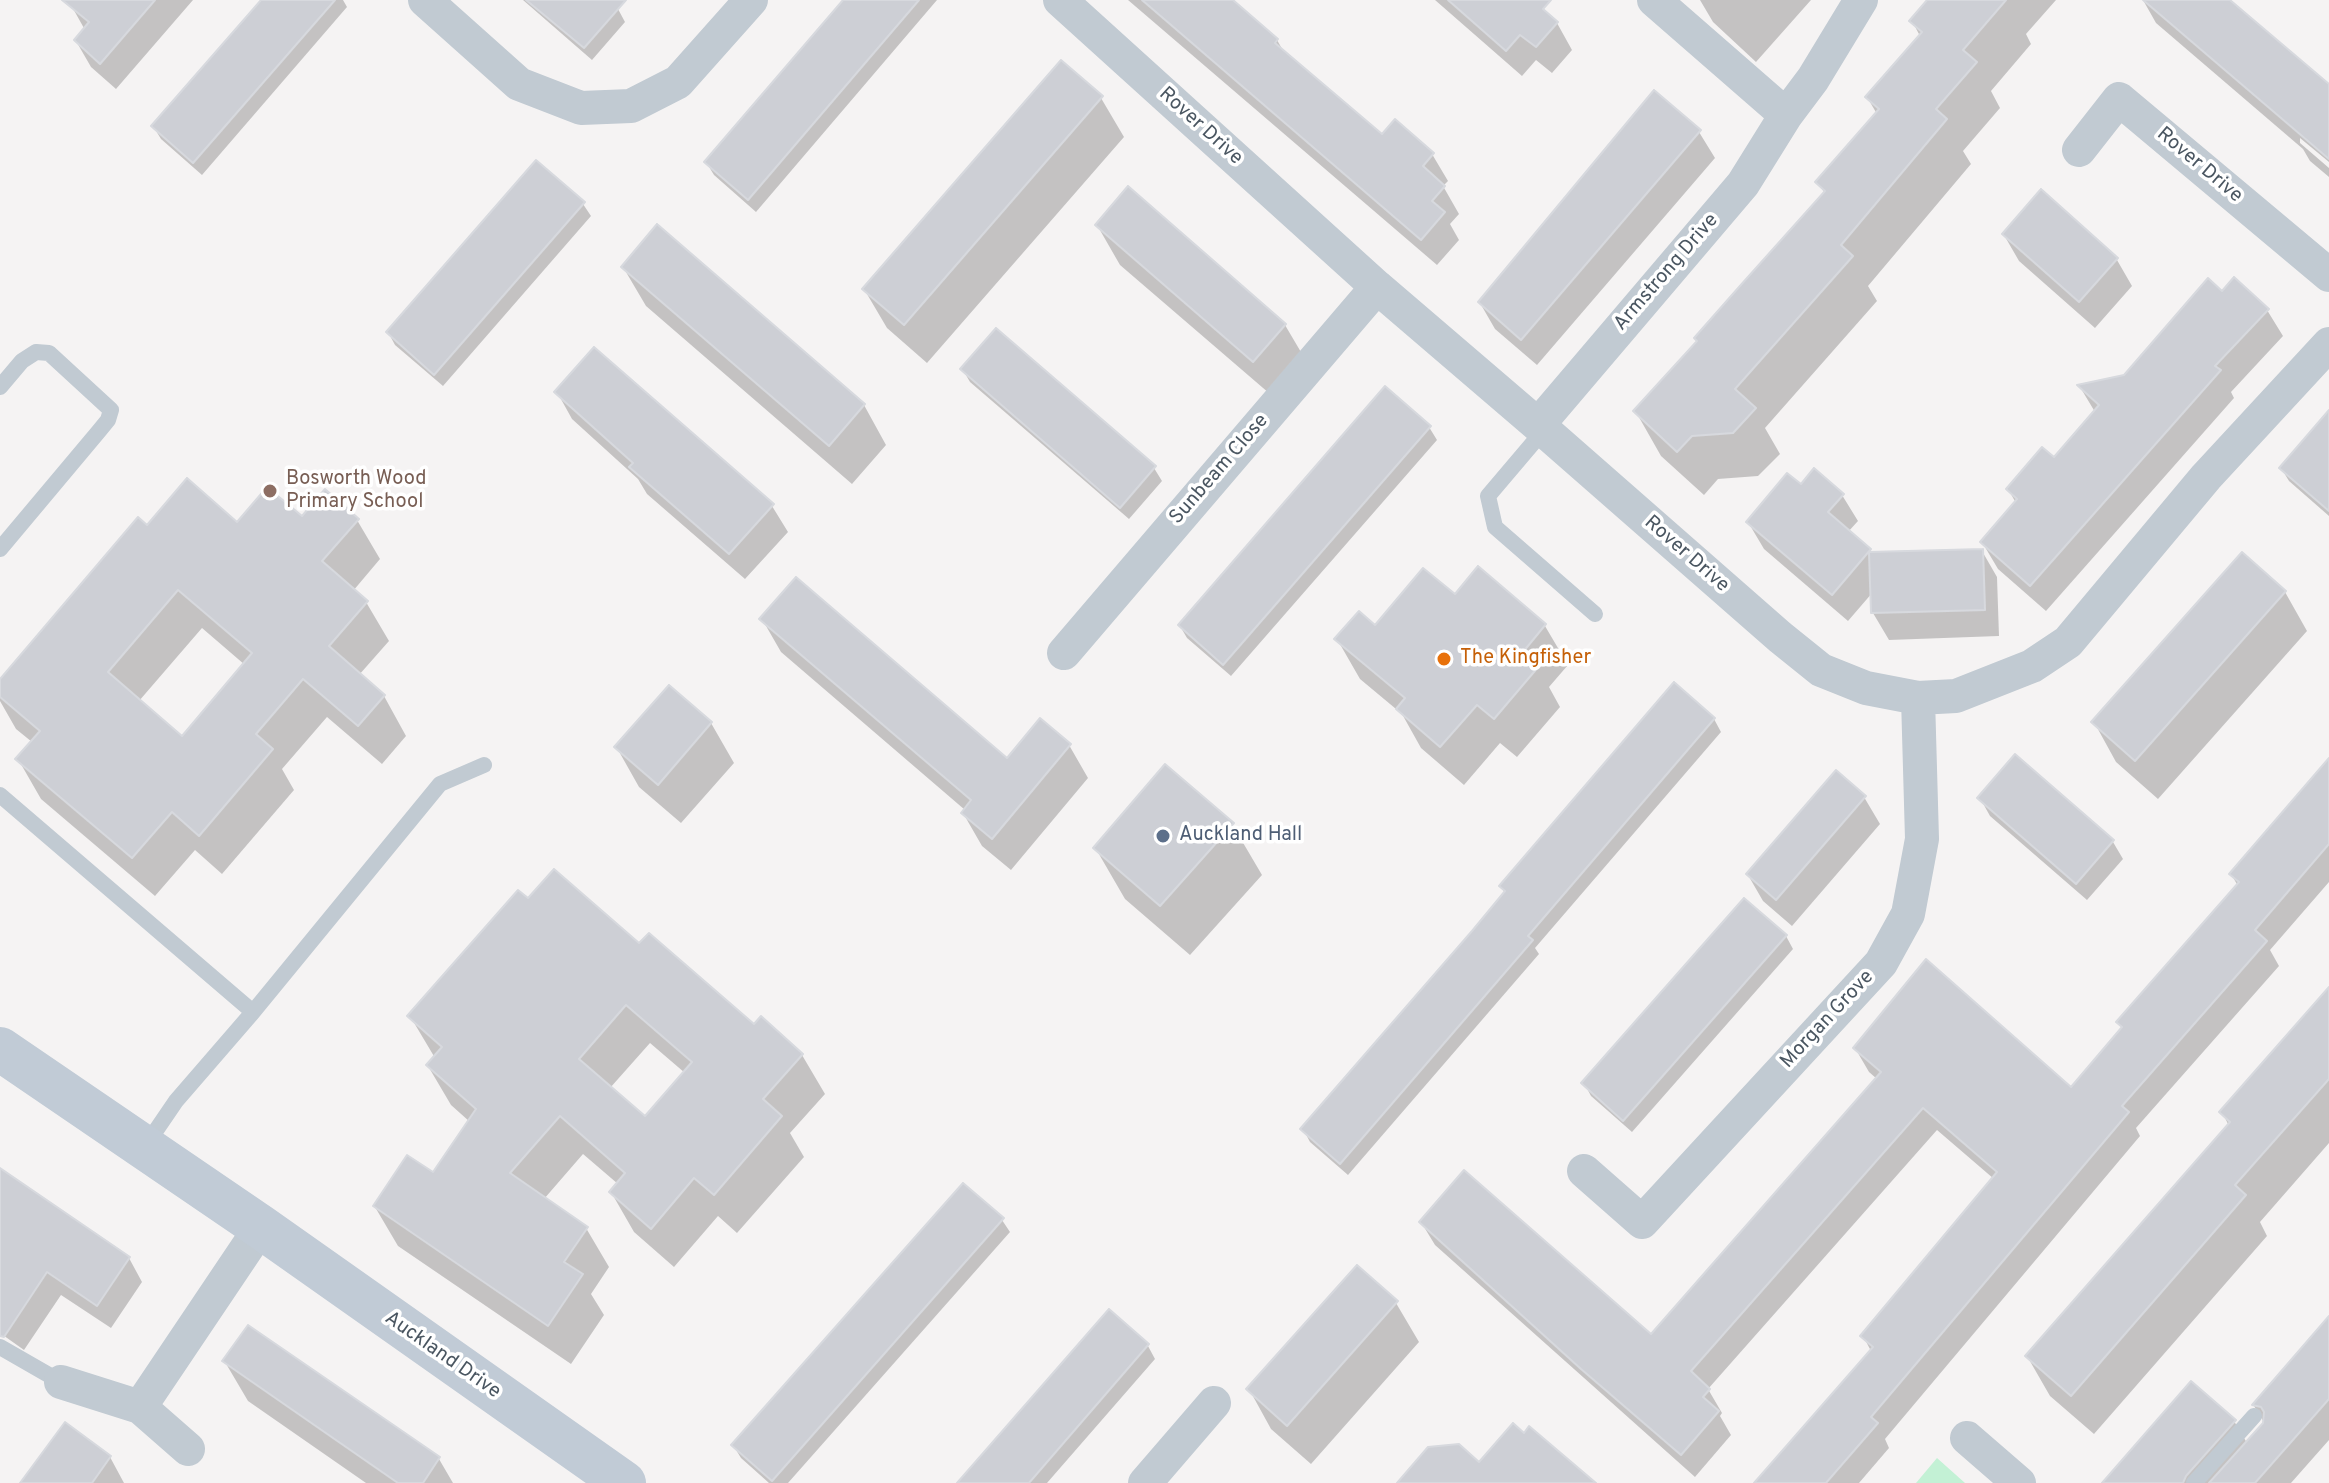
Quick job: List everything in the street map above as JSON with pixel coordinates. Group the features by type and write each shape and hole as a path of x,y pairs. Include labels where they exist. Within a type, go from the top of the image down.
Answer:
{"street":[{"path":"425,0 519,84 581,108 631,106 678,82 751,0"},
{"name":"Rover Drive","path":"1060,0 1377,287 1780,637 1821,670 1866,688 1918,698 1956,696 2032,666 2068,642 2206,477 2329,344"},
{"path":"1654,0 1786,115"},
{"name":"Armstrong Drive","path":"1541,428 1743,184 1861,0"},
{"name":"Rover Drive","path":"2079,150 2119,99 2329,275"},
{"name":"Sunbeam Close","path":"1064,653 1377,287"},
{"name":"Morgan Grove","path":"1584,1171 1642,1222 1881,963 1908,914 1922,839 1918,698"},
{"name":"Auckland Drive","path":"0,1049 145,1146 624,1483"},
{"path":"140,1407 261,1227"},
{"path":"61,1382 140,1407 188,1449"},
{"path":"1145,1483 1214,1403"},
{"path":"1967,1438 2019,1483"}],"lane":[{"path":"0,387 22,361 36,352 49,353 111,410 108,420 0,549"},
{"path":"1541,428 1488,496 1495,527 1595,614"},
{"path":"145,1146 176,1101 440,784 484,765"},
{"path":"0,795 253,1012"},
{"path":"0,1347 61,1382"},
{"path":"2194,1483 2254,1416"}],"green space":[{"path":"1937,1458 1965,1483 1916,1483"}],"building":[{"path":"62,0 155,0 100,64 74,40 89,22"},
{"path":"261,0 335,0 193,163 151,126"},
{"path":"526,0 626,0 584,48"},
{"path":"843,0 919,0 748,200 704,162"},
{"path":"1142,0 1233,0 1278,39 1275,43 1382,134 1395,119 1434,153 1423,166 1445,186 1432,201 1445,212 1421,240"},
{"path":"1448,0 1551,0 1543,9 1558,22 1536,47 1520,35 1506,51"},
{"path":"1927,0 2006,0 1963,50 1977,62 1936,109 1947,119 1841,245 1853,256 1735,389 1756,408 1733,433 1692,436 1677,452 1633,411 1825,191 1815,182 1879,109 1865,97 1922,32 1909,21"},
{"path":"2143,0 2230,0 2329,84 2329,159"},
{"path":"1061,60 1103,96 904,325 862,289"},
{"path":"1654,90 1701,130 1521,340 1478,302"},
{"path":"536,160 585,202 434,375 386,332"},
{"path":"1128,186 1286,324 1253,362 1095,225"},
{"path":"2041,189 2118,258 2079,302 2002,234"},
{"path":"657,224 865,404 829,446 621,267"},
{"path":"2234,277 2269,309 2215,366 2221,370 2030,586 1980,542 2017,499 2006,489 2042,447 2054,457 2099,405 2077,385 2124,375 2208,278 2222,291"},
{"path":"996,328 1156,466 1120,508 960,369"},
{"path":"594,347 774,504 729,554 629,467 633,463 554,392"},
{"path":"1385,386 1431,426 1223,665 1178,625"},
{"path":"2329,410 2329,511 2279,468"},
{"path":"1814,468 1844,494 1828,512 1871,549 1832,595 1746,522 1787,473 1801,484"},
{"path":"187,478 237,522 267,487 302,516 325,489 359,519 322,561 368,601 329,646 385,695 358,726 303,679 256,734 273,749 199,836 172,812 132,858 15,759 40,731 0,697 0,679 138,517 147,525","holes":["178,590 252,653 182,736 108,672"]},
{"path":"1983,549 1985,610 1871,613 1869,552"},
{"path":"2242,552 2286,591 2135,761 2091,722"},
{"name":"The Kingfisher","path":"1478,566 1546,624 1523,652 1539,666 1494,719 1477,705 1440,747 1396,709 1405,698 1334,639 1359,611 1375,625 1423,568 1455,594"},
{"path":"796,577 1007,758 1040,718 1071,744 992,839 961,813 971,800 759,619"},
{"path":"1674,682 1715,718 1528,936 1533,940 1340,1164 1300,1129 1472,931 1505,891 1499,886"},
{"path":"669,685 712,722 658,785 614,747"},
{"path":"2015,754 2114,840 2076,884 1977,798"},
{"path":"2329,758 2329,844 2255,930 2267,941 2122,1106 2129,1112 1871,1417 1878,1423 1826,1483 1754,1483 1873,1347 1860,1336 1997,1172 1923,1108 1691,1371 1710,1389 1703,1397 1719,1411 1681,1455 1419,1222 1464,1170 1651,1334 1881,1072 1853,1048 1926,959 2071,1087 2122,1027 2116,1022 2239,882 2229,874"},
{"name":"Auckland Hall","path":"1165,764 1234,823 1160,906 1093,848"},
{"path":"1836,770 1866,796 1776,900 1746,874"},
{"path":"554,869 639,943 649,933 754,1024 761,1016 803,1054 763,1099 782,1116 714,1195 694,1178 651,1229 609,1192 625,1173 560,1116 510,1173 588,1227 564,1262 583,1274 548,1326 373,1206 407,1155 433,1172 476,1109 426,1065 442,1047 407,1016 518,890 528,898","holes":["626,1005 692,1062 645,1116 579,1059"]},
{"path":"1744,898 1787,935 1623,1121 1581,1083"},
{"path":"2329,987 2329,1079 2235,1185 2246,1195 2071,1396 2025,1356 2230,1122 2219,1112"},
{"path":"0,1168 130,1257 97,1306 47,1272 4,1337 0,1336"},
{"path":"963,1183 1004,1218 772,1481 731,1445"},
{"path":"1357,1265 1398,1301 1287,1426 1246,1389"},
{"path":"1109,1309 1149,1344 1029,1483 957,1483"},
{"path":"2329,1316 2329,1399 2255,1483 2209,1483 2263,1423 2261,1407 2252,1405"},
{"path":"248,1325 440,1457 423,1483 398,1483 222,1361"},
{"path":"2191,1381 2236,1420 2183,1483 2102,1483"},
{"path":"65,1422 111,1456 92,1483 20,1483"},
{"path":"1513,1423 1524,1433 1529,1426 1596,1483 1397,1483 1428,1447 1459,1444 1479,1462"}],"place":[{"name":"Bosworth Wood Primary School","path":"270,491"},
{"name":"The Kingfisher","path":"1444,659"},
{"name":"Auckland Hall","path":"1163,836"}]}
